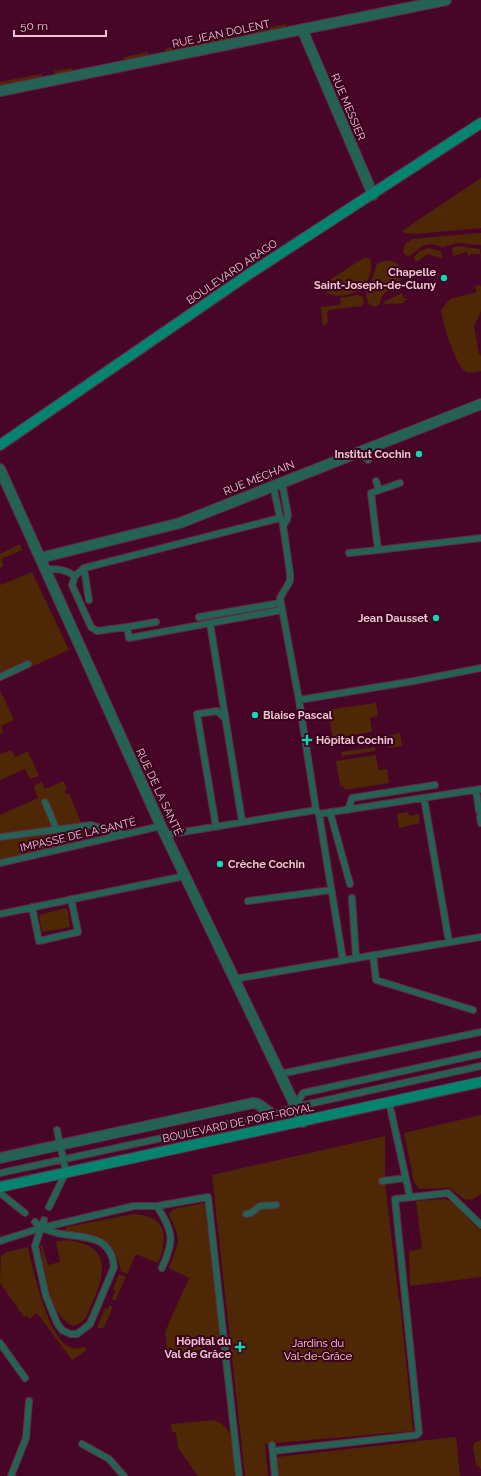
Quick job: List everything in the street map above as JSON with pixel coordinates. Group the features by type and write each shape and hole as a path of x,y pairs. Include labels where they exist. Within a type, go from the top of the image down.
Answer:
{"main road":[{"name":"BOULEVARD ARAGO","path":"0,445 249,274 373,195 481,123"},
{"name":"BOULEVARD DE PORT-ROYAL","path":"0,1186 303,1122 481,1082"}],"street":[{"name":"RUE JEAN DOLENT","path":"0,91 446,0"},
{"name":"RUE MESSIER","path":"302,29 373,195"},
{"name":"RUE MÉCHAIN","path":"40,558 180,523 481,404"},
{"name":"RUE DE LA SANTÉ","path":"0,469 163,831 303,1122"},
{"name":"BOULEVARD DE PORT-ROYAL","path":"0,1158 253,1103 258,1104 272,1114"}],"lane":[{"path":"364,450 368,460"},
{"path":"376,481 379,490"},
{"path":"378,550 371,493 400,483"},
{"path":"277,484 280,518 283,525 290,581 281,595 280,603 299,700 342,960"},
{"path":"277,484 288,515 288,520 283,525"},
{"path":"156,622 97,631 91,627 74,590 72,584 75,576 84,568 280,518"},
{"path":"349,553 481,538"},
{"path":"45,569 59,568 69,571 75,576"},
{"path":"84,568 90,600"},
{"path":"199,617 280,603"},
{"path":"127,627 129,638 282,610"},
{"path":"210,623 242,821"},
{"path":"0,677 28,664"},
{"path":"299,700 414,681 481,668"},
{"path":"216,827 197,714 217,711 226,718"},
{"path":"348,810 352,798 435,785"},
{"path":"478,790 480,817"},
{"name":"IMPASSE DE LA SANTÉ","path":"0,863 124,834 216,827 236,824 242,821 348,810 478,790"},
{"path":"424,798 449,942"},
{"path":"45,802 57,830"},
{"path":"330,812 350,884"},
{"path":"0,838 91,825 124,834"},
{"path":"0,914 185,876"},
{"path":"248,901 331,890"},
{"path":"352,898 356,958"},
{"path":"32,908 39,941 78,932 71,899"},
{"path":"234,979 481,937"},
{"path":"373,955 376,980 473,1010"},
{"path":"280,1074 481,1032"},
{"name":"BOULEVARD DE PORT-ROYAL","path":"295,1106 303,1093 309,1091 481,1054"},
{"name":"BOULEVARD DE PORT-ROYAL","path":"0,1173 272,1114 295,1106 481,1066"},
{"path":"389,1102 410,1197"},
{"path":"49,1207 66,1172 57,1130"},
{"path":"382,1180 405,1178"},
{"path":"0,1193 25,1213"},
{"path":"275,1476 272,1448 417,1435 419,1433 395,1199 448,1193 481,1225"},
{"path":"0,1241 41,1228 134,1206 157,1206 208,1197 239,1476"},
{"path":"246,1214 251,1213 260,1206 276,1205"},
{"path":"157,1206 172,1235 170,1250 162,1268"},
{"path":"35,1222 41,1228 62,1234 86,1236 101,1242 113,1258 114,1267 90,1324 77,1334 70,1334 62,1330 46,1296 35,1246 41,1228 44,1220"},
{"path":"0,1343 25,1378"},
{"path":"11,1476 26,1438 29,1401"},
{"path":"82,1444 109,1459 124,1476"}],"green space":[{"path":"286,24 287,28 248,36 247,32"},
{"path":"231,35 232,39 201,45 200,41"},
{"path":"196,42 197,46 166,53 165,49"},
{"path":"148,52 149,56 125,61 124,57"},
{"path":"72,68 73,72 55,75 54,71"},
{"path":"41,74 42,78 0,86 0,82"},
{"path":"481,178 481,228 414,234 405,233 402,231"},
{"path":"481,233 481,245 457,243 443,247 431,244 422,246 410,256 405,255 403,252 405,244 412,239"},
{"path":"458,246 480,249 481,259 480,254 472,254 468,256 467,252 453,256 452,248"},
{"path":"428,248 440,251 443,257 440,258 428,254 418,261 415,261 414,257 420,251"},
{"path":"365,257 370,259 371,271 362,289 354,293 340,296 327,293 325,288 328,281"},
{"path":"386,260 392,261 400,266 403,273 396,286 383,295 380,304 375,307 369,304 366,296 377,264"},
{"path":"475,286 481,286 481,311 474,326 479,354 481,356 481,371 469,373 462,368 454,353 441,310 450,299 477,292"},
{"path":"402,293 402,297 409,300 404,300 404,303 386,304 383,302"},
{"path":"358,295 363,297 364,303 362,306 329,310 327,313 328,323 323,326 321,307 341,305 340,298"},
{"path":"20,544 22,550 1,559 4,566 0,568 0,554"},
{"path":"32,572 69,650 0,681 0,583 1,585"},
{"path":"0,690 14,720 1,726 3,733 0,734"},
{"path":"376,703 378,716 370,718 372,732 333,738 328,714 332,709"},
{"path":"400,733 402,746 389,748 387,736"},
{"path":"373,736 374,740 340,745 339,741"},
{"path":"375,747 375,751 342,756 341,752"},
{"path":"11,750 15,757 28,751 39,776 30,779 25,769 0,780 0,754"},
{"path":"376,755 378,770 387,769 389,783 345,790 344,787 340,786 336,761"},
{"path":"63,781 67,789 65,791 66,794 69,793 86,835 76,837 78,844 0,860 0,815 38,798 34,788 35,785 42,782 45,789"},
{"path":"408,812 409,816 419,814 420,823 399,828 397,814"},
{"path":"65,908 68,911 70,927 42,932 39,915"},
{"path":"481,1115 481,1194 473,1199 466,1200 449,1188 419,1189 414,1182 404,1133"},
{"name":"Jardins du Val-de-Grâce","path":"385,1136 385,1182 400,1302 413,1431 265,1444 268,1476 245,1476 212,1175"},
{"path":"446,1199 456,1205 481,1230 481,1277 410,1286 409,1251 422,1249 416,1201"},
{"path":"204,1203 220,1334 210,1346 203,1349 165,1354 164,1349 167,1348 165,1332 189,1278 169,1268 178,1243 177,1234 169,1213 174,1209"},
{"path":"134,1214 153,1219 159,1224 164,1237 164,1245 158,1263 136,1254 127,1274 121,1271 113,1249 103,1240 89,1234 65,1231 66,1227"},
{"path":"68,1240 85,1244 95,1251 101,1260 102,1270 96,1294 85,1319 74,1326 65,1321 58,1313 53,1303 46,1279 40,1245 42,1245 48,1265 60,1262 56,1242"},
{"path":"28,1247 39,1292 53,1328 62,1342 73,1348 84,1346 87,1350 72,1360 37,1313 29,1319 27,1316 24,1317 0,1283 1,1256 7,1252"},
{"path":"119,1274 126,1277 115,1301 112,1299 115,1291 113,1289"},
{"path":"109,1305 113,1307 103,1329 97,1327 105,1308 108,1309"},
{"path":"213,1420 221,1423 227,1428 231,1435 235,1451 237,1476 198,1476 178,1448 176,1432 172,1432 171,1424"},
{"path":"456,1437 460,1476 277,1476 277,1457"},
{"path":"481,1440 481,1469 476,1465 473,1446 475,1442"}],"place":[{"name":"Chapelle Saint-Joseph-de-Cluny","path":"444,278"},
{"name":"Institut Cochin","path":"419,454"},
{"name":"Jean Dausset","path":"436,618"},
{"name":"Blaise Pascal","path":"255,715"},
{"name":"Hôpital Cochin","path":"307,740"},
{"name":"Crèche Cochin","path":"220,864"},
{"name":"Hôpital du Val de Grâce","path":"240,1347"}]}
